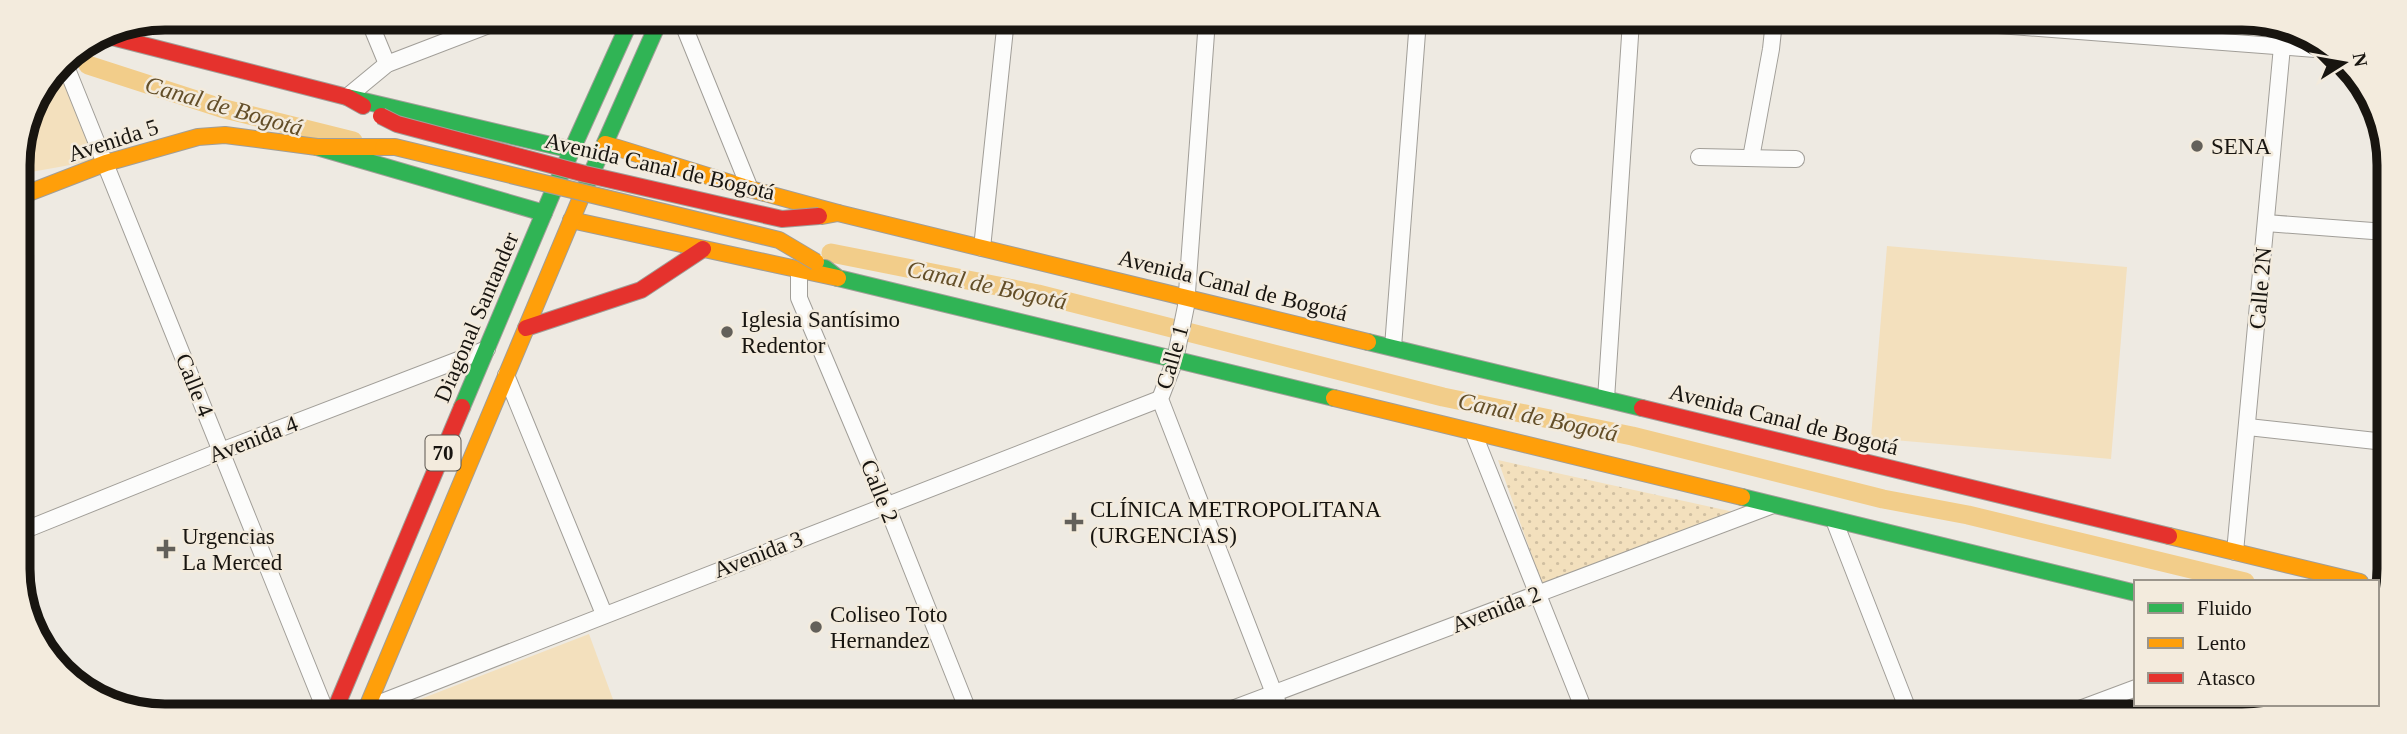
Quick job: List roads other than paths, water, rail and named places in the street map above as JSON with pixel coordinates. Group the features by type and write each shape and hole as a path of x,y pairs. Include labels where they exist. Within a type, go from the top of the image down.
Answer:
{"main road":[{"name":"Diagonal Santander","path":"337,704 544,213 626,30"},
{"name":"70","path":"366,704 571,220 655,30"},
{"name":"Avenida Canal de Bogotá","path":"117,38 347,97 397,124 545,163 782,219 838,213 1186,301 1393,347 2352,580"},
{"path":"347,97 572,150"},
{"name":"Avenida Canal de Bogotá","path":"225,135 317,147 396,147 779,240 838,278 1177,354 1473,432 2134,593"},
{"name":"Avenida 5","path":"30,192 106,163 198,137 225,135"},
{"path":"605,144 838,213"},
{"path":"317,147 544,213"},
{"path":"571,220 838,278"},
{"path":"526,328 641,290 703,249"}],"street":[{"path":"373,30 387,64"},
{"path":"347,97 387,64 476,30"},
{"path":"685,30 750,189"},
{"path":"982,248 1005,30"},
{"name":"Calle 1","path":"1206,30 1186,301 1177,354 1160,400 1278,704"},
{"path":"1393,347 1417,30"},
{"path":"1606,399 1629,30"},
{"path":"1751,158 1772,30"},
{"path":"2159,30 2311,49"},
{"name":"Calle 2N","path":"2235,552 2283,36"},
{"name":"Calle 4","path":"68,71 323,704"},
{"path":"1699,157 1796,159"},
{"path":"2266,223 2377,231"},
{"name":"Calle 2","path":"799,269 799,298 886,504 965,704"},
{"name":"Avenida 4","path":"30,528 487,349"},
{"path":"506,375 604,614"},
{"name":"Avenida 3","path":"378,704 886,504 1160,400"},
{"path":"2248,428 2377,441"},
{"path":"1473,432 1582,704"},
{"name":"Avenida 2","path":"1245,704 1773,505"},
{"path":"1834,520 1906,704"},
{"path":"2093,704 2134,689"}],"waterway":[{"name":"Canal de Bogotá","path":"88,65 221,108 353,141"},
{"name":"Canal de Bogotá","path":"831,253 1038,294 1443,397 1632,436 1883,499 1968,515 2237,580"}],"place":[{"name":"SENA","path":"2197,146"},
{"name":"Iglesia Santísimo Redentor","path":"727,332"},
{"name":"CLÍNICA METROPOLITANA (URGENCIAS)","path":"1074,522"},
{"name":"Urgencias La Merced","path":"166,549"},
{"name":"Coliseo Toto Hernandez","path":"816,627"}]}
